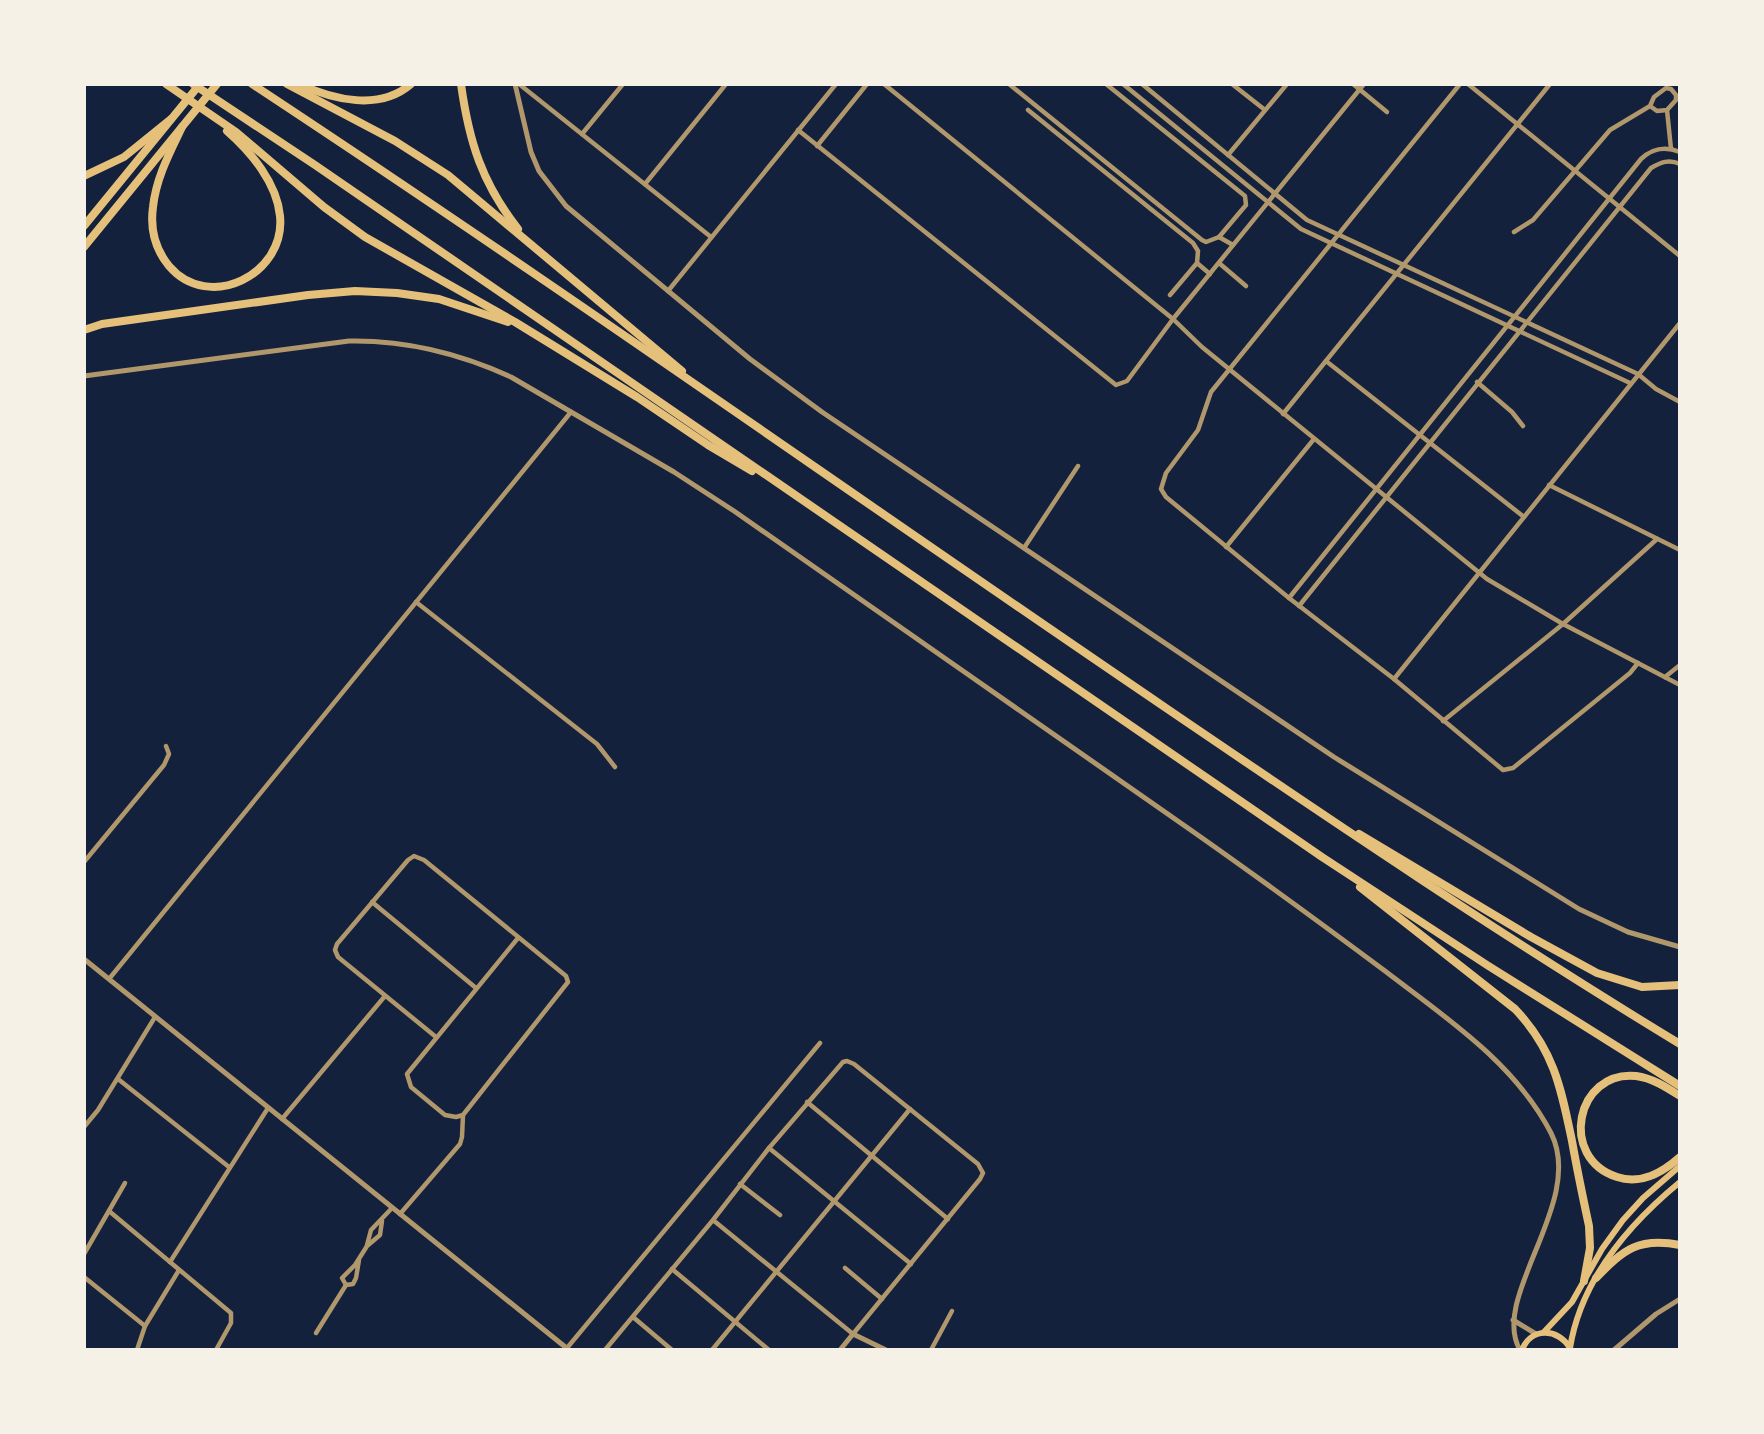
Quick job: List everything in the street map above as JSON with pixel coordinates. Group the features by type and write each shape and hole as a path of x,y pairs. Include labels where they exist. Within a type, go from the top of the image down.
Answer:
{"highway":[{"path":"160,84 193,102 249,154 267,180 278,207 280,233 275,249 259,271 244,281 216,287 188,281 172,270 156,244 152,225 155,193 182,127"},
{"path":"166,84 236,132 324,207 365,237 534,333 708,445 807,502"},
{"path":"193,84 1322,857 1680,1086"},
{"path":"84,226 200,84"},
{"path":"84,247 217,84"},
{"path":"252,84 1309,806 1538,956 1680,1044"},
{"path":"287,84 419,155 469,192 716,400"},
{"path":"300,84 336,97 368,100 394,95 411,84"},
{"path":"461,84 469,136 478,160 499,204 528,243"},
{"path":"84,176 124,157 172,119"},
{"path":"84,330 102,324 308,295 355,291 439,299 534,333"},
{"path":"1309,806 1597,973 1642,987 1680,985"},
{"path":"1322,857 1506,1001 1531,1027 1545,1048 1560,1082 1589,1226 1590,1248 1584,1281"},
{"path":"1680,1096 1663,1085 1636,1076 1616,1078 1593,1093 1583,1111 1580,1128 1583,1146 1594,1162 1601,1170 1621,1178 1632,1180 1652,1176 1680,1157"},
{"path":"1597,1278 1622,1252 1637,1244 1656,1242 1680,1245"}],"main road":[{"path":"1544,1332 1567,1309 1622,1220 1680,1166"},
{"path":"1570,1349 1578,1310 1616,1247 1636,1221 1680,1182"},
{"path":"1521,1350 1529,1338 1544,1332 1560,1336 1570,1349"}],"street":[{"path":"582,134 623,84"},
{"path":"645,184 726,84"},
{"path":"668,290 836,84"},
{"path":"817,146 867,84"},
{"path":"884,84 1173,318 1229,370 1479,573 1563,624 1680,685"},
{"path":"1009,84 1202,240 1206,242 1219,237 1246,205 1245,197 1106,84"},
{"path":"1142,84 1307,220 1637,374 1656,389 1680,402"},
{"path":"1233,84 1265,110"},
{"path":"1228,155 1287,84"},
{"path":"1353,84 1362,87 1387,112"},
{"path":"1460,84 1229,370 1207,400 1198,430 1162,480 1161,489 1166,497 1226,547 1394,679 1503,770 1513,768 1630,673 1638,663"},
{"path":"1468,84 1680,256"},
{"path":"1283,414 1550,84"},
{"path":"521,85 711,237"},
{"path":"521,85 531,152 539,171 554,192 585,223 750,359 833,420 1290,728 1579,909 1628,932 1680,947"},
{"path":"1125,85 1301,229 1630,383"},
{"path":"799,130 1116,385 1127,382 1173,318 1362,87"},
{"path":"1514,232 1533,220 1610,130 1650,106 1658,93 1666,88 1676,95 1676,100 1667,110 1657,111 1650,106"},
{"path":"1028,110 1193,243 1199,256 1196,263 1170,295"},
{"path":"1667,110 1669,148"},
{"path":"1289,598 1647,153 1669,148 1680,152"},
{"path":"1299,606 1651,168 1660,162 1680,164"},
{"path":"1219,237 1233,245"},
{"path":"1196,263 1210,274"},
{"path":"1219,263 1246,286"},
{"path":"1394,679 1680,323"},
{"path":"84,376 349,341 389,342 436,349 486,365 511,377 734,511 1271,886 1471,1037 1524,1093 1552,1134 1559,1157 1558,1187 1513,1320 1513,1333 1521,1350"},
{"path":"1326,361 1524,517"},
{"path":"1477,382 1512,412 1523,426"},
{"path":"109,979 571,412"},
{"path":"1226,547 1314,439"},
{"path":"1023,549 1078,466"},
{"path":"1549,485 1680,550"},
{"path":"1443,721 1563,624 1657,539"},
{"path":"416,602 597,744 615,767"},
{"path":"1665,677 1680,665"},
{"path":"84,862 164,765 169,754 166,746"},
{"path":"400,1214 460,1144 463,1115 568,982 566,976 419,857 414,856 372,902 335,950 338,957 436,1038"},
{"path":"372,902 476,988"},
{"path":"463,1115 445,1115 411,1087 407,1079 409,1070 518,938"},
{"path":"84,958 568,1349 820,1043"},
{"path":"282,1119 385,996"},
{"path":"84,1127 118,1079 155,1017"},
{"path":"605,1350 807,1102 839,1064 847,1060 978,1164 983,1173 840,1350"},
{"path":"118,1079 230,1167"},
{"path":"807,1102 948,1219"},
{"path":"170,1262 268,1108"},
{"path":"712,1350 910,1109"},
{"path":"769,1148 911,1264"},
{"path":"84,1254 125,1183"},
{"path":"740,1184 780,1215"},
{"path":"368,1246 372,1230 392,1208"},
{"path":"108,1211 231,1313 231,1323 216,1350"},
{"path":"713,1220 853,1334 886,1350"},
{"path":"346,1285 342,1278 380,1235 382,1221"},
{"path":"316,1333 346,1285 353,1284 359,1260"},
{"path":"845,1268 882,1299"},
{"path":"671,1269 769,1350"},
{"path":"137,1350 145,1326 179,1270"},
{"path":"84,1277 145,1326"},
{"path":"1614,1350 1656,1314 1680,1299"},
{"path":"931,1350 952,1311"},
{"path":"633,1317 672,1350"},
{"path":"1513,1320 1536,1334"}]}
